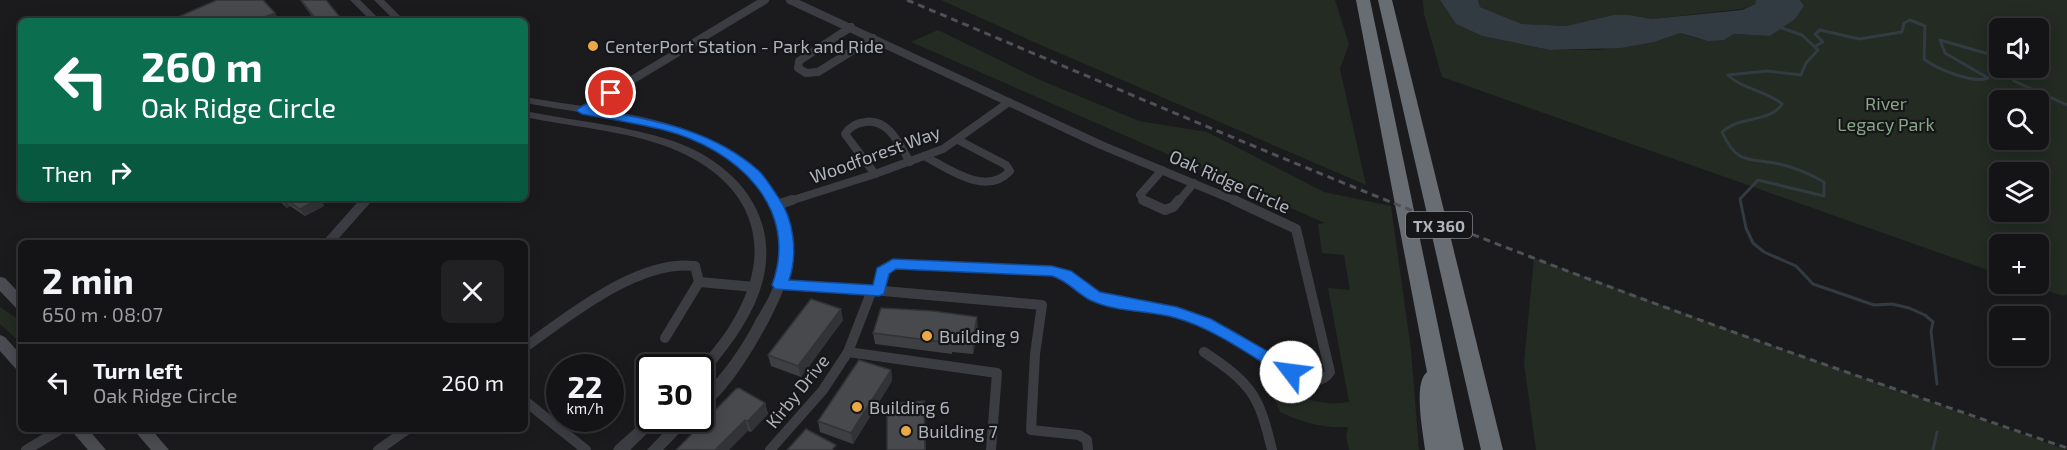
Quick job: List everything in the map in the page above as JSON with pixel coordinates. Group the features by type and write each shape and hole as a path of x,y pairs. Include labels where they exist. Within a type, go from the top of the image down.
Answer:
{"highway":[{"name":"TX 360","path":"1363,0 1453,450"},
{"name":"TX 360","path":"1385,0 1492,450"},
{"path":"1436,359 1430,391 1436,450"}],"main road":[{"path":"0,282 18,301"},
{"path":"0,341 18,362"},
{"path":"81,432 98,450"},
{"path":"144,432 161,450"}],"street":[{"path":"355,0 373,18"},
{"path":"380,0 397,18"},
{"path":"582,110 765,0"},
{"name":"Oak Ridge Circle","path":"790,0 1101,145 1272,216 1296,229 1330,372 1326,378 1318,381 1304,379 1206,323 1177,312 1113,302 1095,296 1065,274 1052,271 893,264 882,272 876,290"},
{"path":"851,27 799,61 798,68 806,73 818,72 873,38"},
{"path":"528,101 668,127 692,136 733,156 756,175 777,205 785,227 785,271 780,285 739,360 714,389"},
{"name":"Woodforest Way","path":"777,205 924,156 958,140 1009,102"},
{"path":"528,115 654,139 689,152 717,167 739,188 753,211 763,251 755,287 731,335 714,356"},
{"path":"875,174 845,134 849,128 865,121 876,121 886,126 910,162"},
{"path":"654,139 668,127"},
{"path":"924,156 985,184 1001,181 1007,176 1010,171 1005,165 958,140"},
{"path":"1162,170 1140,195 1143,201 1153,206 1165,210 1173,207 1194,183"},
{"path":"331,240 365,201"},
{"path":"528,345 592,298 624,281 679,263 695,266 699,282 665,338"},
{"path":"699,282 755,287 780,285 876,290 1042,305 1035,354 1030,430 1079,435 1087,441 1088,450"},
{"name":"Kirby Drive","path":"770,450 823,390 848,352 862,316 876,290"},
{"name":"Kirby Drive","path":"848,352 998,373 991,450"},
{"path":"1204,352 1226,366 1256,399 1263,411 1272,450"},
{"path":"528,403 586,450"},
{"path":"26,450 57,432"},
{"path":"378,450 404,432"},
{"path":"620,450 640,432"},
{"path":"654,450 673,432"}],"green space":[{"path":"941,0 1335,0 1349,44 1340,69 1366,185 1036,43"},
{"name":"River Legacy Park","path":"1423,0 1440,0 1456,24 1482,36 1550,50 1599,50 1680,33 1698,39 1724,40 1734,34 1770,36 1804,6 1800,0 2067,0 2067,294 2063,296 2049,291 2049,234 1989,234 1989,270 1442,77 1424,14"},
{"path":"1478,0 1756,0 1756,4 1741,9 1652,19 1613,15 1566,26 1522,24 1480,7"},
{"path":"938,30 1038,79 1139,121 1207,132 1324,192 1391,206 1411,350 1419,450 1349,450 1346,437 1348,427 1313,424 1280,412 1273,393 1283,393 1318,402 1349,402 1328,288 1350,290 1344,255 1322,253 1318,224 1325,223 911,42"},
{"path":"1534,258 2067,450 1536,450 1524,363"},
{"path":"0,307 18,319 18,340 0,324"}],"shaded area":[{"path":"1440,0 1478,0 1480,7 1522,24 1566,26 1613,15 1652,19 1742,10 1755,4 1756,0 1800,0 1804,6 1795,19 1770,36 1734,34 1724,40 1708,41 1680,33 1654,42 1621,48 1550,50 1482,36 1456,24"}],"building":[{"path":"217,0 263,0 275,13 262,18 176,18"},
{"path":"301,0 326,0 341,18 313,18 311,15 313,15"},
{"path":"288,201 315,201 300,209"},
{"path":"811,299 841,309 798,366 768,355"},
{"path":"881,308 933,311 977,317 972,343 952,341 951,343 873,333"},
{"name":"Building 6","path":"859,360 891,370 851,433 818,421"},
{"path":"739,388 765,403 715,450 676,450 694,432 714,432 714,411"},
{"name":"Building 7","path":"924,401 925,450 887,450 887,404"},
{"path":"806,429 836,445 832,450 787,450"}],"waterway":[{"path":"1816,46 1823,42 1815,34 1820,30 1859,39 1902,32 1904,23 1910,20 1925,26 1924,59 1937,67 1973,79 1988,78 1945,53 1940,40 1989,53"},
{"path":"1779,27 1802,35 1818,50 1806,63 1801,75 1767,71 1728,75 1782,104 1770,114 1738,123 1722,132 1739,156 1792,167 1824,182 1824,196 1758,180 1740,199 1746,228 1753,243 1764,252 1796,266 1813,284 1874,305 1892,304 1925,315 1933,322 1931,331 1937,384"},
{"path":"2013,78 2014,81 2067,105"},
{"path":"1933,450 1937,432"}],"railway":[{"path":"907,0 1452,227 1731,331 2067,448"}],"place":[{"name":"CenterPort Station - Park and Ride","path":"593,46"},
{"name":"Building 9","path":"927,336"},
{"name":"Building 6","path":"857,407"},
{"name":"Building 7","path":"906,431"}],"route":[{"path":"611,93 582,110 668,127 722,149 756,175 777,205 785,227 785,271 780,285 879,291 882,272 893,264 1052,271 1065,274 1095,296 1113,302 1177,312 1206,323 1291,372"}]}
